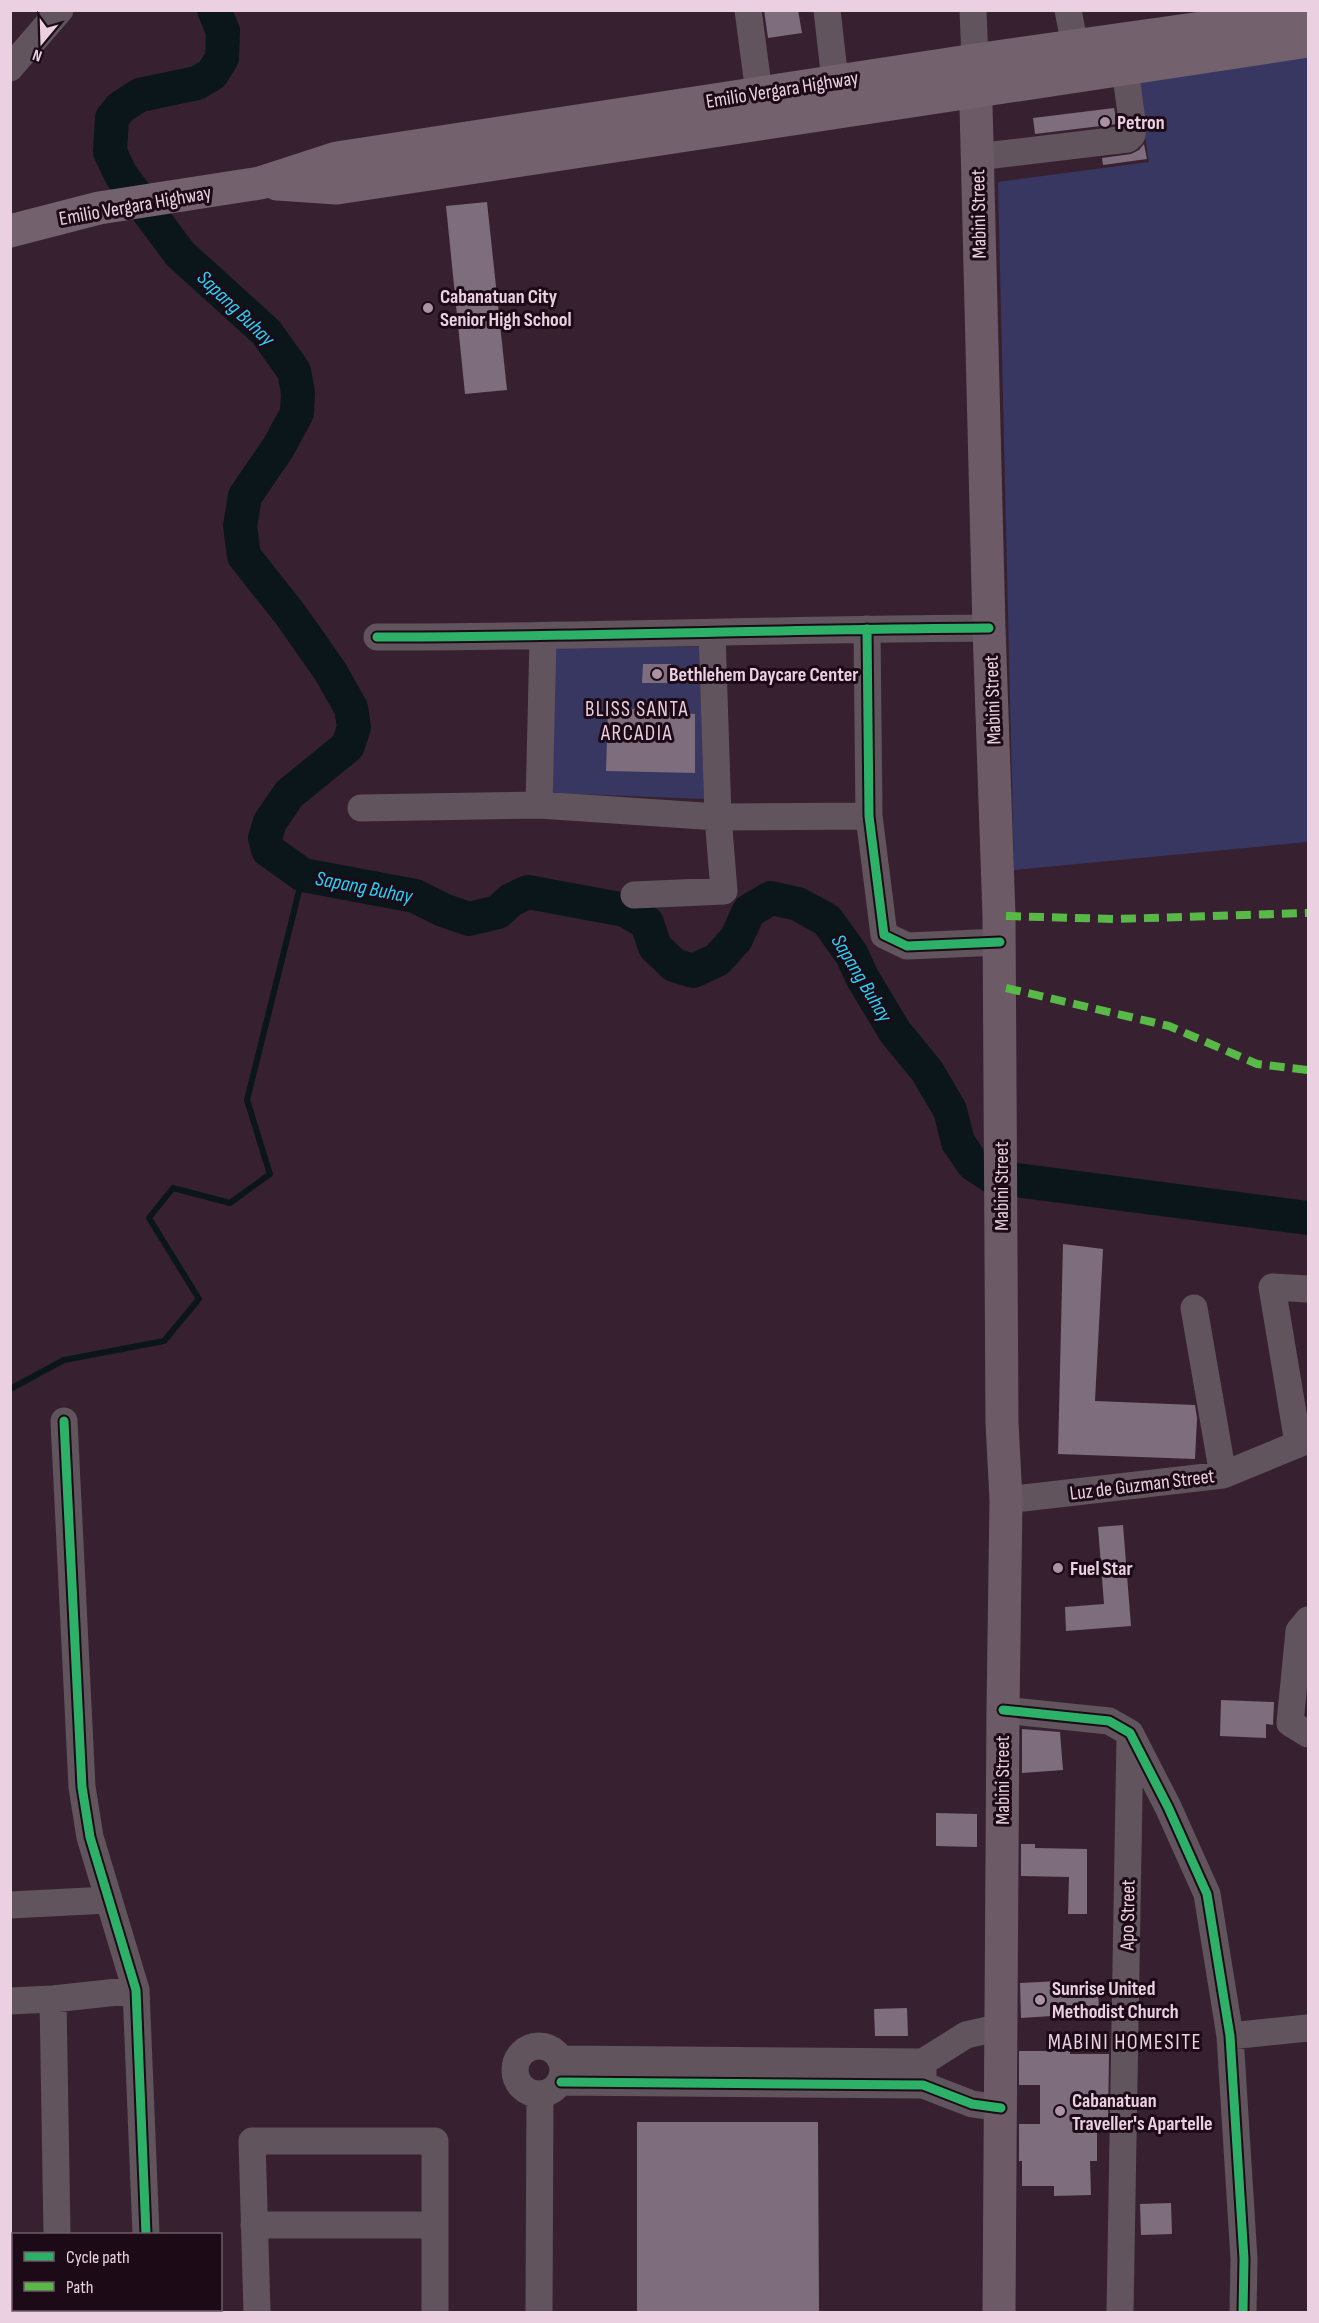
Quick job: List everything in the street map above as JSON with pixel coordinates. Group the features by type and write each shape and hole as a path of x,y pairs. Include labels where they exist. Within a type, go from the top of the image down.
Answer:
{"highway":[{"name":"Emilio Vergara Highway","path":"260,183 337,188 975,75 1075,46 1255,16 1308,13"},
{"name":"Emilio Vergara Highway","path":"10,231 99,208 260,183 337,158 835,81 1125,69 1308,41"}],"main road":[{"name":"Mabini Street","path":"975,75 989,628 1000,942 1002,1423 1006,1500 999,2313"}],"street":[{"path":"10,68 60,10"},
{"path":"748,10 759,93"},
{"path":"827,10 835,81"},
{"path":"973,10 975,75"},
{"path":"1068,10 1075,46"},
{"path":"977,158 1128,139 1132,135 1132,128 1125,69"},
{"path":"867,628 869,816 884,935 907,946 1000,942"},
{"path":"377,636 543,637 867,628 989,628"},
{"path":"634,895 724,891 718,817 711,633"},
{"path":"539,806 543,637"},
{"path":"361,808 539,806 718,817 869,816"},
{"path":"1303,1442 1272,1287 1308,1289"},
{"path":"1194,1308 1223,1475"},
{"path":"64,1421 82,1787 90,1837 136,1990 146,2233"},
{"name":"Luz de Guzman Street","path":"1006,1500 1223,1475 1303,1442"},
{"path":"1308,1620 1299,1630 1290,1723 1308,1734"},
{"path":"1003,1710 1109,1721 1130,1733 1168,1807 1207,1894 1230,2036 1244,2259 1243,2313"},
{"name":"Apo Street","path":"1120,2313 1130,1733"},
{"path":"10,1905 108,1900"},
{"path":"10,2001 136,1990"},
{"path":"52,1999 57,2233"},
{"path":"923,2073 966,2035 1001,2027"},
{"path":"1230,2036 1308,2028"},
{"path":"539,2313 554,2078 923,2073 972,2104 1001,2108"},
{"path":"257,2313 252,2141 435,2141 435,2313"},
{"path":"254,2225 434,2224"}],"shaded area":[{"path":"1308,54 1308,842 1014,870 998,182 1149,162 1136,79"},
{"path":"552,646 699,647 704,799 551,793"}],"building":[{"path":"764,10 798,10 802,33 768,38"},
{"path":"1114,108 1117,124 1035,134 1033,118"},
{"path":"1144,144 1147,159 1103,165 1102,158 1131,154"},
{"path":"487,202 507,390 465,394 446,206"},
{"name":"Bethlehem Daycare Center","path":"643,664 671,664 671,683 642,683"},
{"path":"608,707 695,714 695,773 606,771"},
{"path":"1063,1244 1103,1249 1095,1401 1195,1405 1197,1418 1195,1459 1058,1454"},
{"path":"1123,1525 1131,1626 1066,1631 1065,1607 1104,1604 1098,1527"},
{"path":"1221,1700 1274,1702 1273,1725 1266,1724 1266,1738 1220,1736"},
{"path":"1022,1729 1060,1732 1063,1770 1022,1773"},
{"path":"936,1813 977,1814 977,1847 936,1846"},
{"path":"1021,1844 1035,1844 1035,1848 1087,1849 1087,1914 1068,1914 1069,1877 1021,1876"},
{"path":"1060,1981 1060,1985 1098,1984 1099,2013 1021,2018 1020,1983"},
{"path":"907,2008 908,2036 875,2036 874,2009"},
{"path":"1019,2051 1109,2054 1108,2124 1097,2124 1097,2161 1090,2161 1091,2195 1054,2196 1054,2186 1022,2186 1019,2124 1040,2124 1040,2085 1019,2085"},
{"path":"637,2122 818,2122 819,2313 637,2313"},
{"path":"1171,2203 1172,2234 1141,2235 1140,2204"}],"waterway":[{"name":"Sapang Buhay","path":"214,10 223,31 222,58 212,74 197,83 140,95 121,107 112,118 110,152 121,175 180,254 266,332 294,371 298,393 297,413 278,448 245,496 240,526 244,556 290,614 330,671 351,708 354,727 348,746 289,794 270,822 265,838 268,850 303,875 415,896 443,910 469,919 498,912 511,900 528,892 625,910 647,923 655,947 674,965 693,971 717,960 736,939 749,911 771,898 798,904 827,920 852,955 862,977 895,1032 927,1071 950,1110 958,1142 973,1164 993,1177 1308,1218"},
{"path":"10,1389 64,1360 164,1341 199,1299 149,1218 173,1188 230,1203 270,1174 247,1100 303,875"}],"marked path":[{"path":"1006,916 1116,919 1308,913"},
{"path":"1006,988 1169,1026 1257,1064 1308,1070"}],"cycle path":[{"path":"377,637 989,628"},
{"path":"867,629 869,816 884,935 907,946 1000,942"},
{"path":"64,1421 82,1787 90,1837 136,1990 146,2233"},
{"path":"1003,1710 1109,1721 1130,1733 1168,1807 1207,1894 1230,2036 1244,2259 1243,2312"},
{"path":"561,2082 923,2085 972,2104 1001,2108"}],"place":[{"name":"Petron","path":"1105,122"},
{"name":"Cabanatuan City Senior High School","path":"428,308"},
{"name":"Bethlehem Daycare Center","path":"657,674"},
{"name":"Fuel Star","path":"1058,1568"},
{"name":"Sunrise United Methodist Church","path":"1040,2000"},
{"name":"Cabanatuan Traveller's Apartelle","path":"1060,2111"}],"district":[{"name":"BLISS SANTA ARCADIA","path":"637,721"},
{"name":"MABINI HOMESITE","path":"1125,2041"}]}
